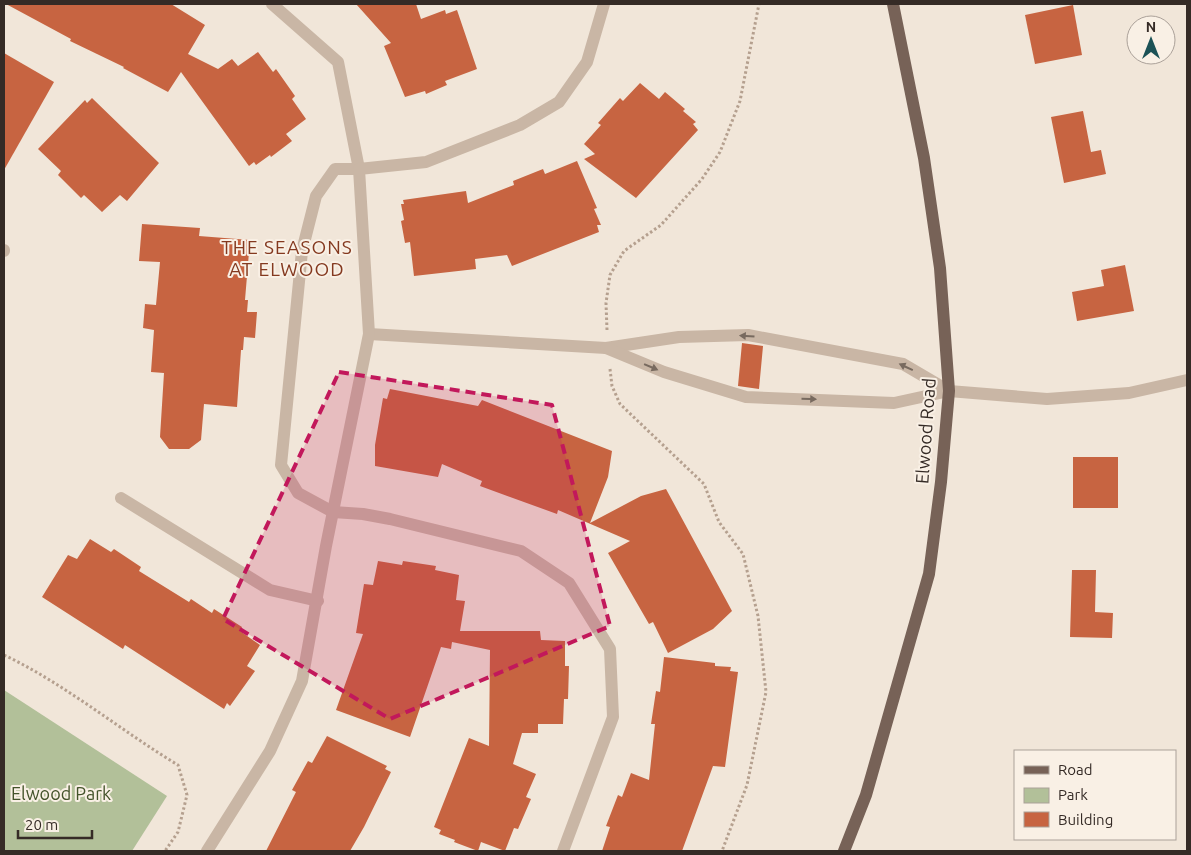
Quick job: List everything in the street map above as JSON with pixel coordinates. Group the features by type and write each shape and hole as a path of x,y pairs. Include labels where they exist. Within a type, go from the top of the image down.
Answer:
{"main road":[{"name":"Elwood Road","path":"844,851 866,795 929,574 941,482 948,391 940,268 924,158 893,4"}],"street":[{"path":"207,851 270,751 302,681 333,512 369,334 359,169 338,62 272,4"},
{"path":"563,851 613,718 610,649 569,583 522,551 390,519 363,514 333,512 298,493 281,465 302,251 316,196 334,169 359,169 426,162 520,125 559,102 587,62 604,4"},
{"path":"369,334 607,343 679,337 748,335 903,364 948,391"},
{"path":"607,343 664,372 746,397 894,403 948,391 1047,399 1129,393 1187,380"},
{"path":"121,498 270,590 318,600"}],"path":[{"path":"607,343 606,303 610,275 624,251 661,225 702,179 720,152 740,101 759,4"},
{"path":"612,386 620,404 704,484 719,522 743,554 758,616 766,692 747,784 722,851"},
{"path":"4,654 26,665 178,765 187,795 178,832 165,851"}],"highlighted area":[{"path":"339,372 552,405 610,626 390,719 223,619"}],"green space":[{"name":"Elwood Park","path":"4,690 167,796 132,851 4,851"}],"building":[{"path":"6,4 171,4 205,25 188,54 218,69 232,59 238,66 258,52 273,72 276,69 295,96 292,99 306,119 286,134 292,141 271,157 270,155 256,165 254,162 249,166 181,72 168,92 124,67 70,41 71,39"},
{"path":"356,4 416,4 421,19 445,10 446,14 457,10 477,69 445,81 447,85 426,94 425,91 405,97 384,46 391,43"},
{"path":"1073,5 1082,55 1035,64 1025,15"},
{"path":"4,53 54,82 4,170"},
{"path":"640,83 659,99 665,92 685,109 683,111 696,122 693,124 698,130 636,198 584,159 595,154 584,144 601,125 598,123 620,98 623,101"},
{"path":"92,98 159,163 127,201 120,195 102,212 84,195 81,198 58,175 61,171 38,149 85,100 87,103"},
{"path":"1083,111 1091,152 1101,150 1106,174 1064,183 1051,117"},
{"path":"577,161 597,208 594,209 601,225 597,225 599,232 512,266 507,255 475,259 476,269 414,276 410,242 405,243 401,221 404,220 401,204 404,204 403,200 466,191 468,203 514,185 513,181 543,169 545,174"},
{"path":"142,224 200,228 199,236 250,240 245,300 248,300 247,312 257,312 255,338 244,337 243,350 241,350 237,407 204,404 201,440 189,449 169,449 160,437 164,373 151,372 154,330 143,328 145,304 156,305 160,262 139,261"},
{"path":"1125,265 1134,311 1077,321 1072,292 1104,286 1101,270"},
{"path":"742,343 763,346 759,389 738,386"},
{"path":"390,389 478,406 482,400 612,451 608,477 590,523 641,496 666,489 732,611 713,629 668,653 653,622 649,624 608,553 630,541 558,510 557,514 480,486 482,481 442,464 438,477 375,466 375,445 383,398 387,399"},
{"path":"1073,457 1118,457 1118,508 1073,508"},
{"path":"90,539 111,552 114,549 141,567 139,571 189,602 191,599 212,613 214,609 242,627 240,631 260,645 247,666 255,671 230,706 227,703 224,709 125,645 123,649 42,597 68,555 77,559"},
{"path":"378,561 402,565 403,561 436,566 435,570 459,575 456,600 465,601 460,631 540,631 541,640 565,641 565,666 569,666 568,699 564,699 563,724 538,724 538,733 522,733 513,764 536,774 526,797 531,799 518,829 514,828 505,851 481,842 478,851 439,834 441,830 434,827 469,738 489,746 490,650 452,642 451,649 441,647 410,737 336,710 363,634 356,633 364,584 373,585"},
{"path":"1072,570 1096,570 1095,612 1113,613 1112,638 1070,637"},
{"path":"664,657 715,663 715,666 731,667 730,671 738,672 725,767 713,766 682,851 602,851 610,827 606,826 618,795 622,797 631,773 649,780 655,724 651,724 656,691 660,692"},
{"path":"327,736 387,766 385,769 391,772 364,827 350,851 266,851 296,792 292,790 308,761 312,763"}],"district":[{"name":"THE SEASONS AT ELWOOD","path":"287,258"}]}
